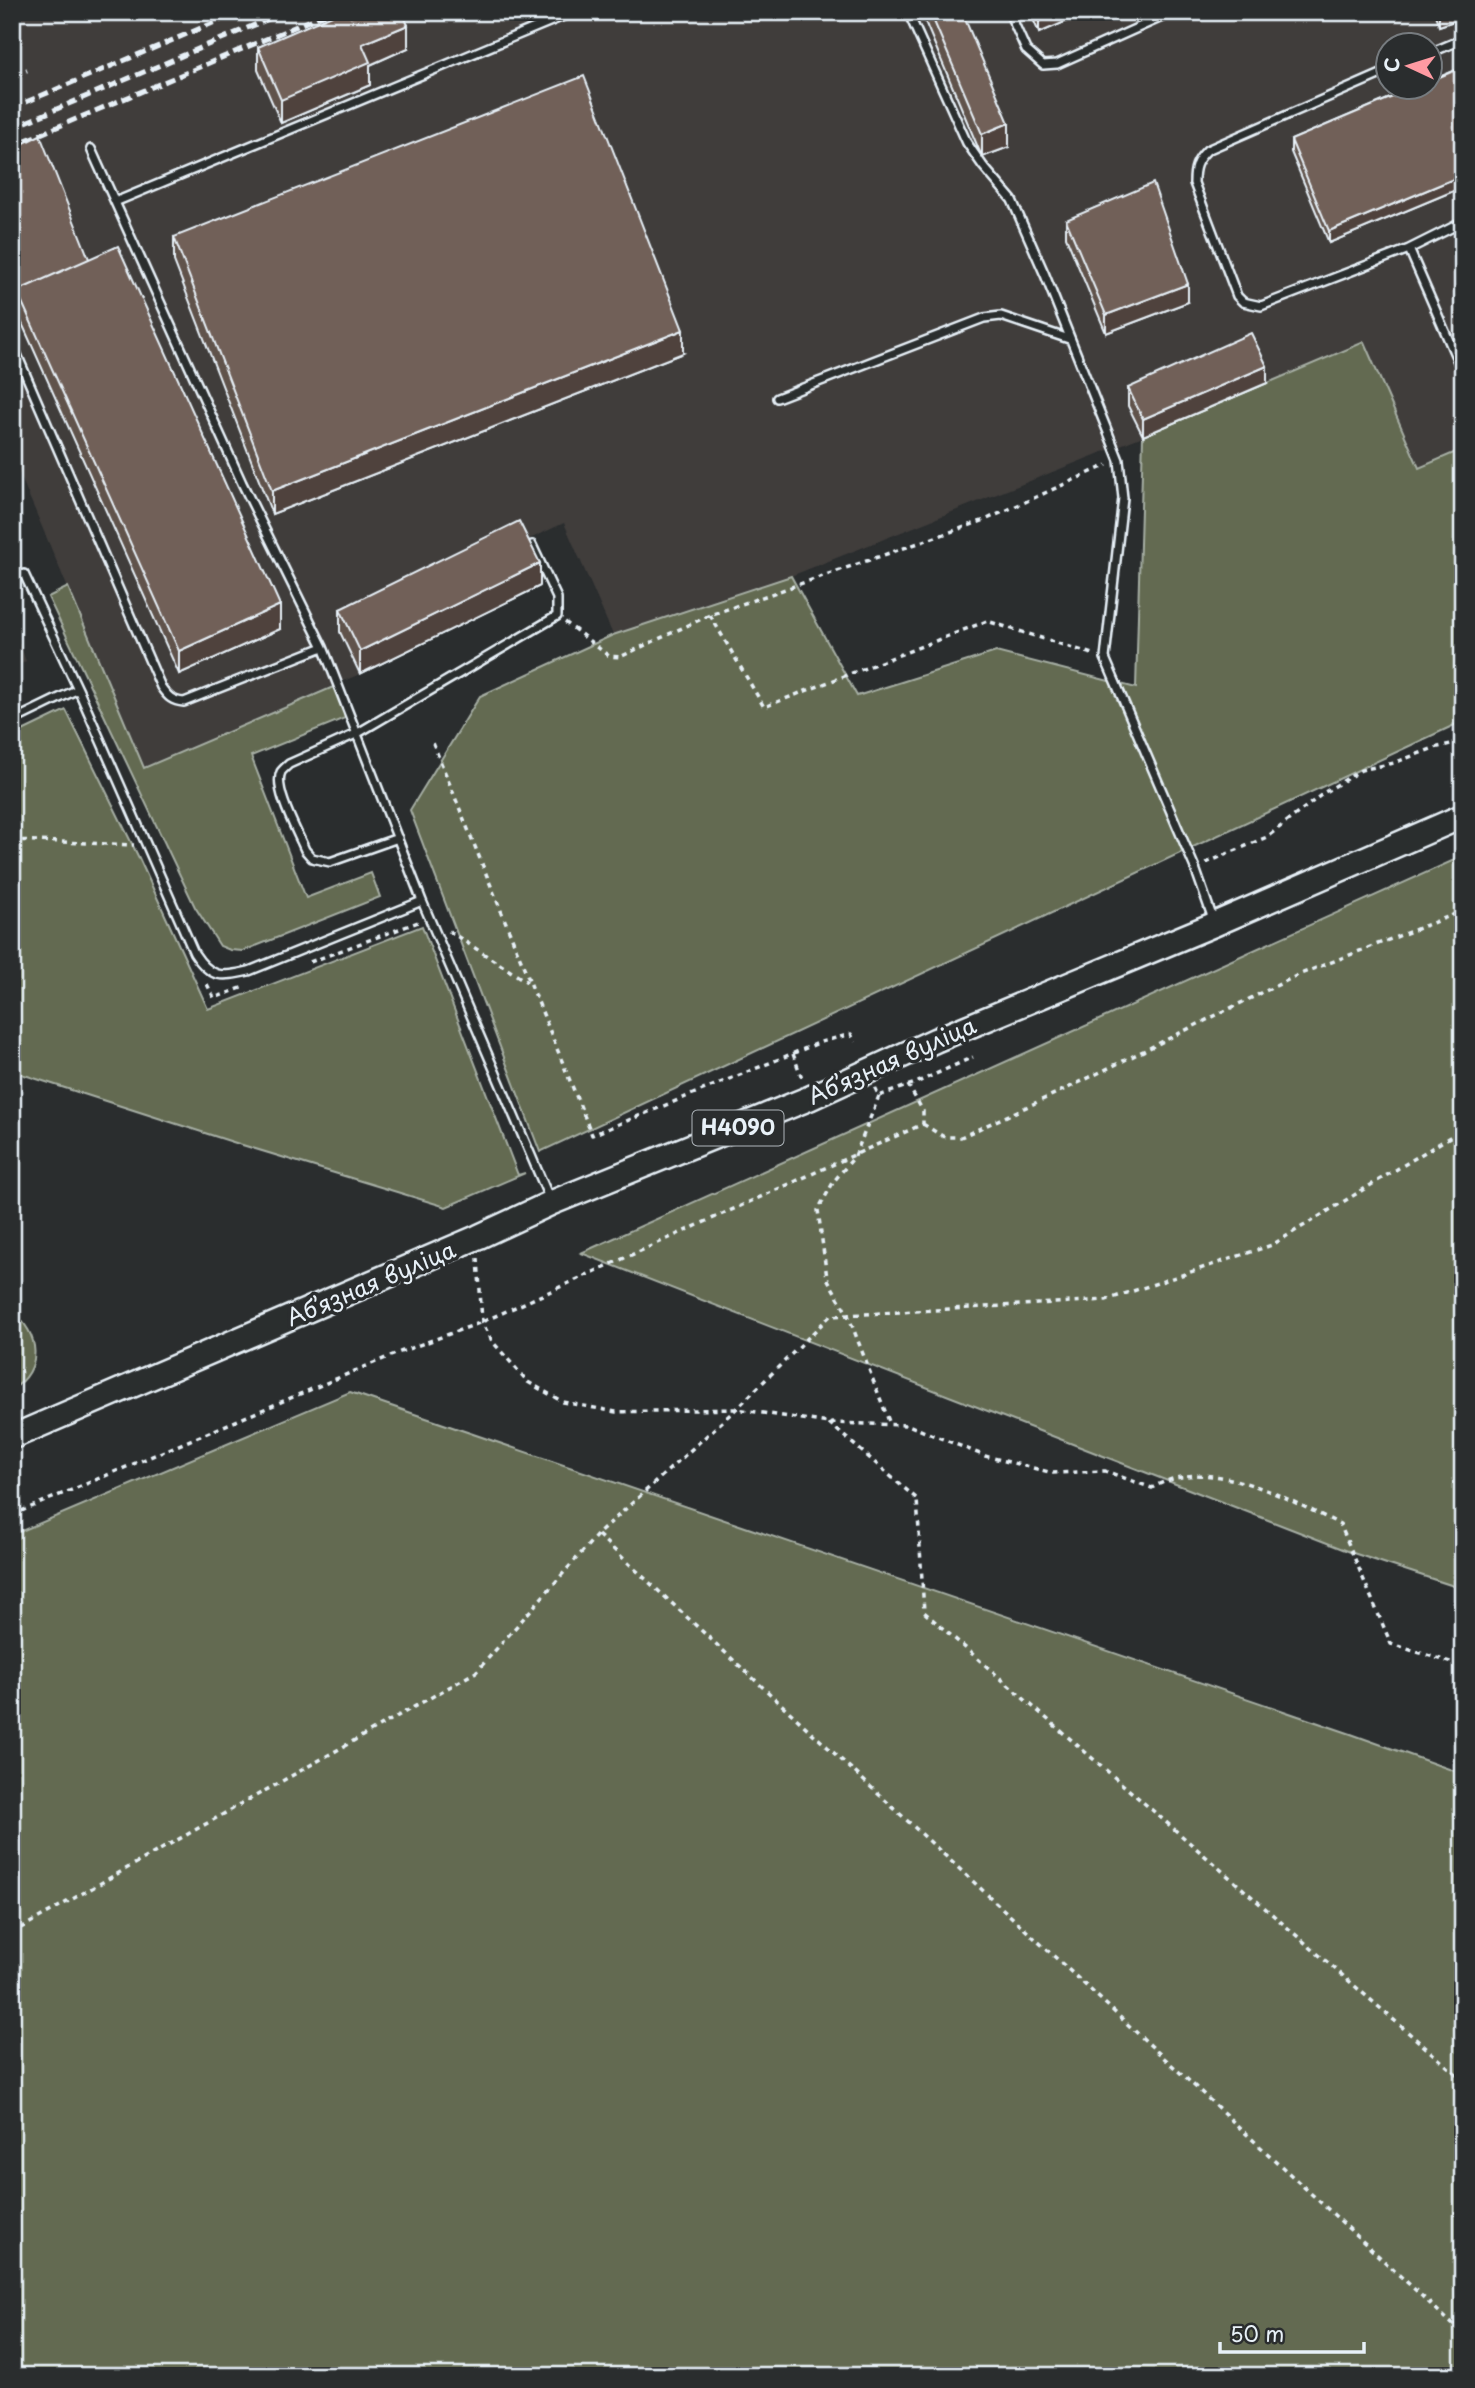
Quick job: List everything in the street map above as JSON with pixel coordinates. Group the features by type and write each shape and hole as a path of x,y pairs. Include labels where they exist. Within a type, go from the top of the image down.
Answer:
{"main road":[{"name":"Абʼязная вуліца","path":"12,1437 478,1237 551,1203 810,1098 936,1040 1215,924 1463,816"}],"lane":[{"path":"908,12 974,155 1012,200 1119,460 1123,498 1105,658 1195,869 1215,924"},
{"path":"1009,12 1026,50 1044,65 1057,64 1173,12"},
{"path":"115,202 566,15"},
{"path":"1444,47 1463,39"},
{"path":"1374,77 1207,150 1199,159 1194,169 1194,183 1237,296 1243,302 1261,306 1409,249 1463,222"},
{"path":"91,149 242,483 323,647 422,901 551,1203"},
{"path":"1409,249 1463,373"},
{"path":"777,398 984,318 1001,316 1069,339"},
{"path":"12,343 161,687 168,697 184,702 323,647"},
{"path":"398,838 330,862 312,858 282,794 279,783 282,771 289,764 358,733 557,616 557,598 532,545"},
{"path":"12,578 24,574 78,689 194,953 204,968 221,975 249,971 422,901"},
{"path":"12,721 78,689"}],"path":[{"path":"557,616 610,656 620,657 710,615 985,520 1119,460"},
{"path":"710,615 764,708 987,621 1105,658"},
{"path":"1195,869 1267,837 1325,792 1361,770 1394,763 1434,748 1463,741"},
{"path":"433,743 592,1135 821,1042 851,1034 855,1042"},
{"path":"12,840 142,845"},
{"path":"923,1124 944,1137 961,1137 1072,1086 1298,975 1463,911"},
{"path":"303,965 429,918 529,984"},
{"path":"203,975 214,998 252,984"},
{"path":"793,1054 810,1098"},
{"path":"918,1082 973,1056"},
{"path":"908,1085 923,1111 923,1124"},
{"path":"879,1096 855,1156 834,1181 818,1210 827,1278 848,1315 890,1424"},
{"path":"12,1515 356,1370 482,1322 923,1124"},
{"path":"12,1933 477,1672 598,1534 736,1409 830,1316 1106,1300 1272,1245 1463,1129"},
{"path":"478,1237 482,1322 492,1341 528,1382 563,1402 616,1412 736,1409 829,1423 908,1425 985,1456 1053,1473 1105,1471 1152,1488 1168,1478 1192,1475 1253,1483 1340,1524 1391,1644 1463,1666"},
{"path":"829,1423 917,1499 924,1612 1463,2080"},
{"path":"598,1534 1463,2334"}],"shaded area":[{"path":"12,12 1463,12 1463,449 1419,468 1364,342 1143,436 791,576 613,635 564,523 519,544 540,586 360,674 144,768 12,456"},
{"path":"12,624 26,661 12,670"}],"green space":[{"path":"1364,342 1419,468 1463,449 1463,721 540,1152 410,810 480,696 613,635 791,576 857,696 996,652 1136,688 1143,436"},
{"path":"68,587 144,768 338,685 345,718 251,756 306,898 371,873 380,897 243,951 220,946 195,907 48,597"},
{"path":"66,710 139,858 208,1009 422,926 518,1175 525,1173 446,1207 12,1071 12,736"},
{"path":"1463,856 1463,1589 1353,1553 581,1253"},
{"path":"12,1312 28,1330 34,1351 29,1372 12,1389"},
{"path":"350,1392 1463,1774 1463,2376 12,2376 12,1535"}],"building":[{"path":"339,12 348,12 351,17 362,12 402,12 408,25 362,44 370,62 281,100 258,47"},
{"path":"930,12 962,12 1009,123 982,134"},
{"path":"1035,12 1059,12 1039,21"},
{"path":"1463,67 1463,175 1329,231 1291,140 1381,102 1444,102 1444,75"},
{"path":"584,76 683,330 272,491 174,237"},
{"path":"40,135 89,259 17,291 17,297 12,284 12,149"},
{"path":"1153,183 1188,284 1106,315 1066,220"},
{"path":"118,246 280,605 179,651 17,291"},
{"path":"1251,333 1267,366 1143,419 1128,388"},
{"path":"519,521 540,563 360,651 340,609"}],"railway":[{"path":"12,108 239,12"},
{"path":"12,128 285,12"},
{"path":"12,146 330,12"},
{"path":"12,76 27,70"}]}
